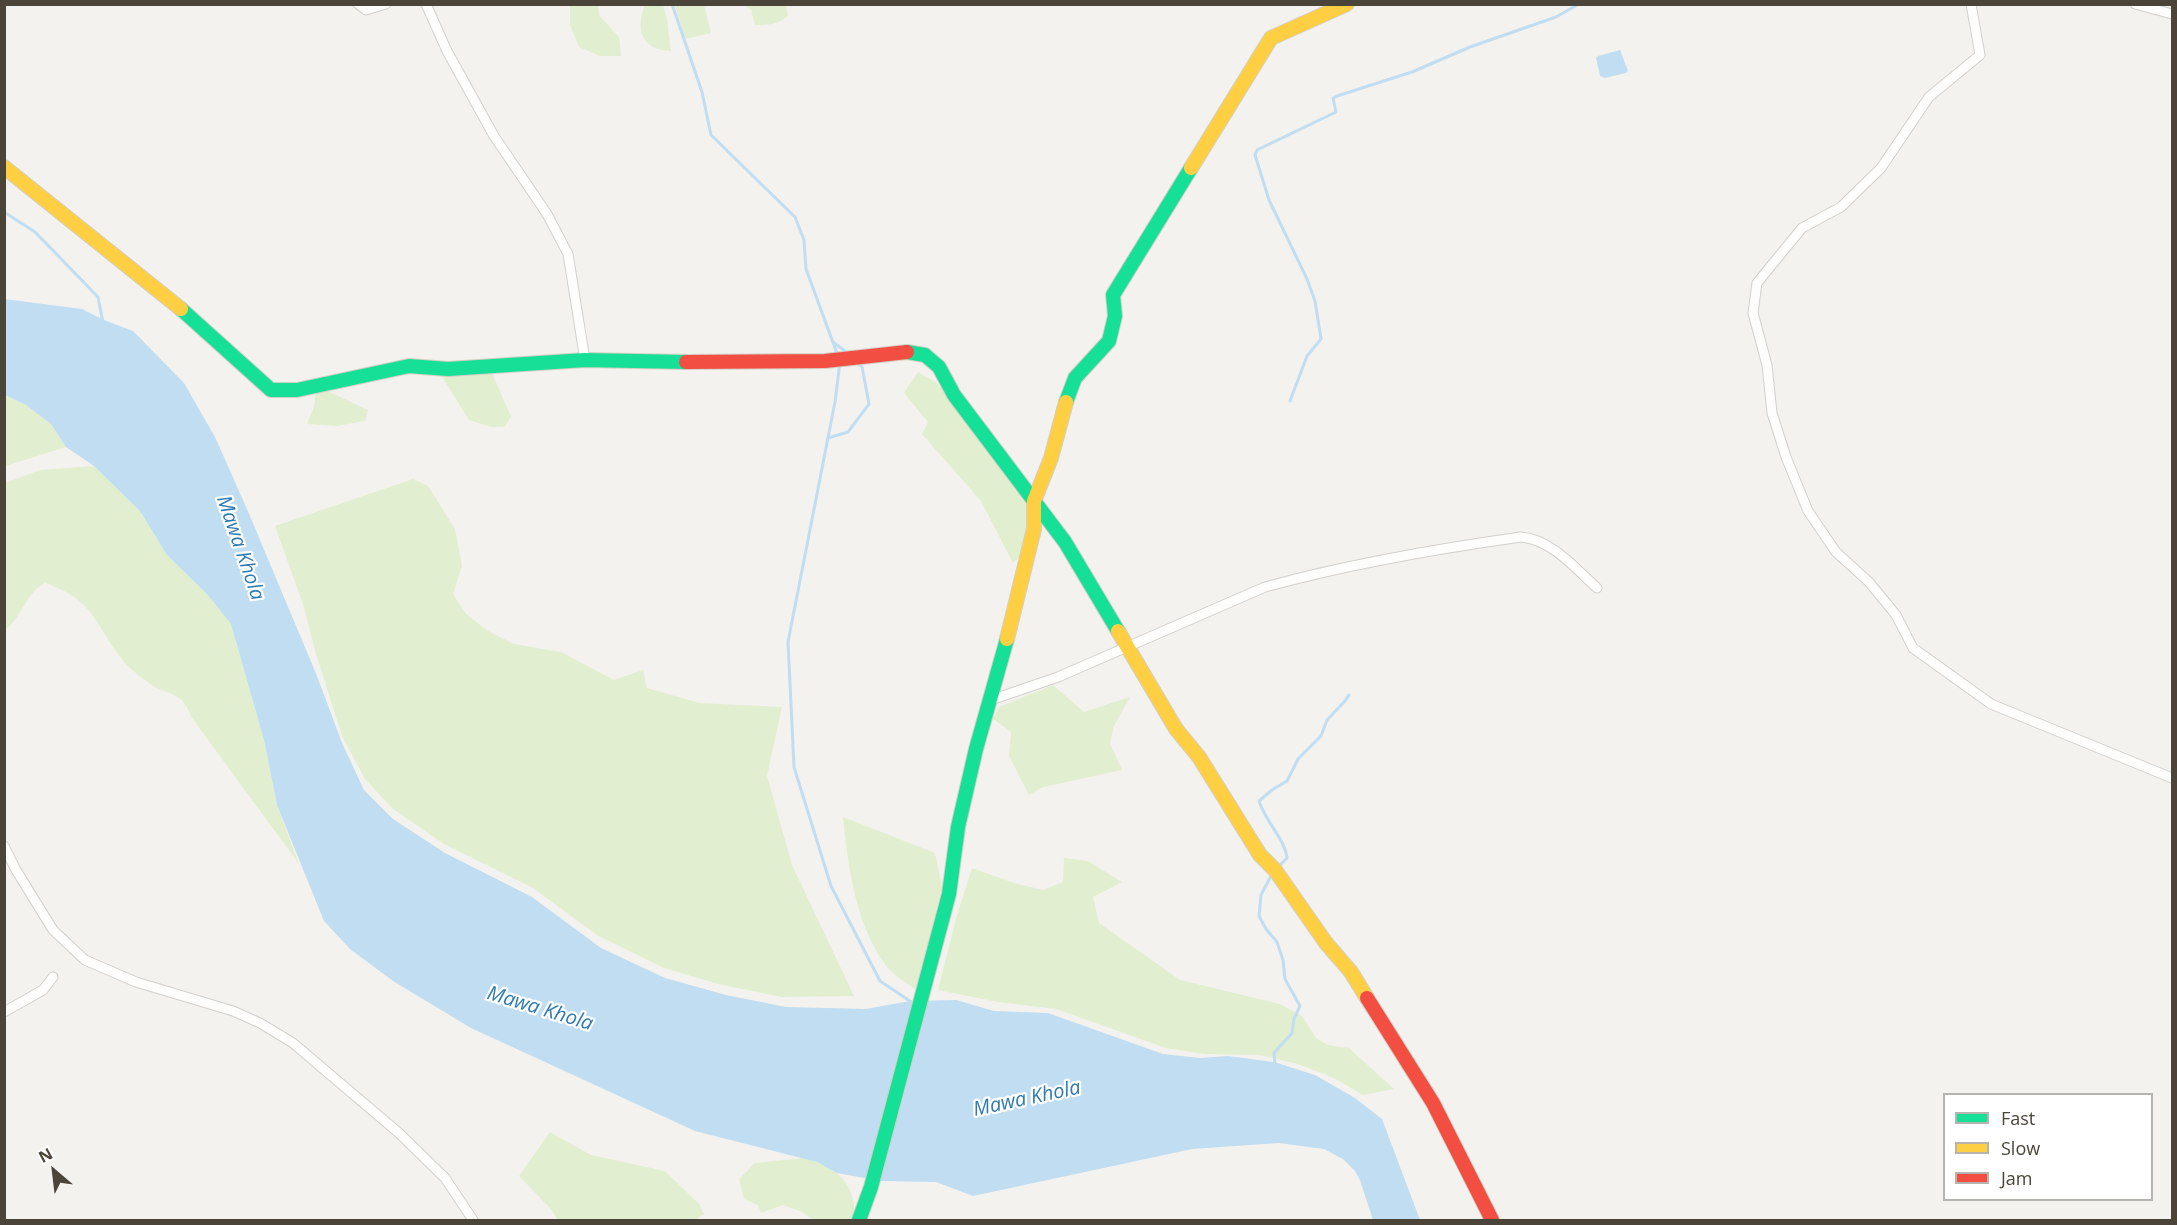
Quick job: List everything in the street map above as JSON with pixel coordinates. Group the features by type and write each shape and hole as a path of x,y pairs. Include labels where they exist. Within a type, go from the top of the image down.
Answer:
{"street":[{"path":"358,4 366,10 386,4"},
{"path":"426,4 447,51 489,126 547,214 568,254 585,360"},
{"path":"859,1221 871,1187 949,894 961,816 976,749 1006,645 1034,529 1034,501 1051,458 1068,394 1075,378 1109,341 1115,316 1113,295 1271,38 1347,4"},
{"path":"1971,4 1980,56 1929,97 1881,168 1841,207 1802,228 1757,283 1753,314 1767,365 1773,413 1786,457 1808,511 1836,552 1869,582 1896,615 1914,648 1991,704 2172,778"},
{"path":"2135,4 2172,14"},
{"path":"4,167 142,276 271,390 297,390 409,366 448,369 585,360 614,362 828,361 897,352 924,354 934,360 951,385 954,395 1065,542 1176,729 1199,758 1260,855 1275,870 1320,935 1357,982 1433,1103 1492,1221"},
{"path":"991,700 1058,677 1265,587 1409,555 1521,537 1534,538 1564,559 1597,588"},
{"path":"4,846 53,930 85,960 136,982 233,1011 260,1023 293,1043 327,1070 445,1178 473,1221"},
{"path":"4,1011 43,990 54,977"}],"green space":[{"path":"570,5 598,5 599,15 619,37 621,56 600,56 579,47 570,25"},
{"path":"645,5 663,5 671,51 653,47 643,37 641,22"},
{"path":"675,5 704,5 711,33 685,39"},
{"path":"745,5 786,5 788,16 772,24 755,25 751,10"},
{"path":"489,366 511,417 504,427 491,427 469,420 441,375"},
{"path":"918,372 937,383 1031,510 1024,553 1013,563 981,501 922,434 928,422 904,393"},
{"path":"317,386 368,410 365,421 336,426 307,424 314,407"},
{"path":"4,395 26,405 51,424 66,447 5,466"},
{"path":"94,466 140,511 167,555 207,594 231,624 264,740 277,805 299,864 192,718 188,708 178,697 153,686 129,667 83,604 45,583 33,592 16,619 5,630 5,483 40,470"},
{"path":"413,479 428,486 455,529 462,566 453,594 466,614 488,631 514,644 561,652 614,680 643,670 647,688 699,703 782,707 767,776 792,865 854,996 782,997 718,984 664,968 597,935 533,888 444,844 393,809 365,779 342,736 303,604 275,526"},
{"path":"1053,685 1084,712 1130,697 1114,726 1110,743 1122,770 1043,787 1029,795 1009,756 1011,732 993,719 999,707"},
{"path":"843,817 935,853 942,887 916,990 887,967 866,929 847,855"},
{"path":"1064,858 1088,861 1122,882 1093,897 1099,923 1180,980 1280,1004 1302,1016 1316,1038 1328,1045 1349,1048 1394,1089 1363,1095 1334,1078 1298,1064 1260,1055 1204,1054 1166,1048 1056,1009 998,1002 938,990 957,915 972,868 1014,883 1043,890 1063,882"},
{"path":"550,1132 591,1155 665,1171 699,1204 704,1214 695,1220 558,1220 551,1209 519,1176"},
{"path":"803,1158 825,1166 843,1179 853,1199 855,1217 853,1220 814,1220 800,1211 783,1205 761,1213 758,1205 744,1199 739,1179 755,1163"}],"water":[{"path":"1620,50 1628,71 1605,78 1600,76 1596,58"},
{"name":"Mawa Khola","path":"4,299 82,309 133,331 184,383 215,437 247,509 317,676 342,743 364,790 393,819 445,853 532,897 601,948 665,978 726,995 786,1007 866,1009 910,1001 956,1000 994,1011 1048,1013 1163,1054 1200,1058 1228,1056 1274,1062 1315,1075 1355,1098 1382,1119 1420,1220 1373,1220 1360,1180 1343,1159 1324,1149 1279,1143 1192,1149 973,1196 936,1182 881,1181 837,1173 817,1162 695,1131 471,1028 393,981 350,949 324,921 277,805 264,740 231,624 207,594 167,555 140,511 94,466 66,447 51,424 26,405 5,395"}],"waterway":[{"path":"672,4 702,92 711,135 795,217 804,240 806,269 838,356"},
{"path":"1290,401 1307,356 1321,339 1315,301 1307,279 1269,200 1255,155 1257,150 1336,112 1333,98 1337,96 1412,72 1470,47 1556,17 1579,4"},
{"path":"4,212 35,232 98,297 103,323"},
{"path":"833,342 849,354"},
{"path":"828,438 848,432 869,404 862,367 856,361"},
{"path":"840,362 835,402 788,642 794,767 831,886 880,981 913,1003"},
{"path":"1278,867 1287,858 1285,851 1259,801 1287,781 1298,759 1321,736 1327,720 1349,695"},
{"path":"1272,874 1261,895 1259,916 1277,942 1283,960 1285,979 1300,1006 1294,1019 1292,1033 1274,1053 1275,1065"}],"traffic: fast":[{"path":"1066,402 1075,378 1109,341 1115,316 1113,295 1191,168"},
{"path":"181,309 271,390 297,390 409,366 448,369 585,360 686,362"},
{"path":"907,352 925,355 939,367 954,395 1065,542 1118,631"},
{"path":"859,1220 871,1187 949,894 958,827 976,749 1007,639"}],"traffic: slow":[{"path":"1191,168 1271,38 1347,4"},
{"path":"4,167 181,309"},
{"path":"1007,639 1034,529 1034,501 1051,458 1066,402"},
{"path":"1118,631 1176,729 1199,757 1260,855 1275,870 1326,943 1351,972 1367,998"}],"traffic: jam":[{"path":"686,362 825,361 907,352"},
{"path":"1367,998 1433,1103 1492,1220"}]}
